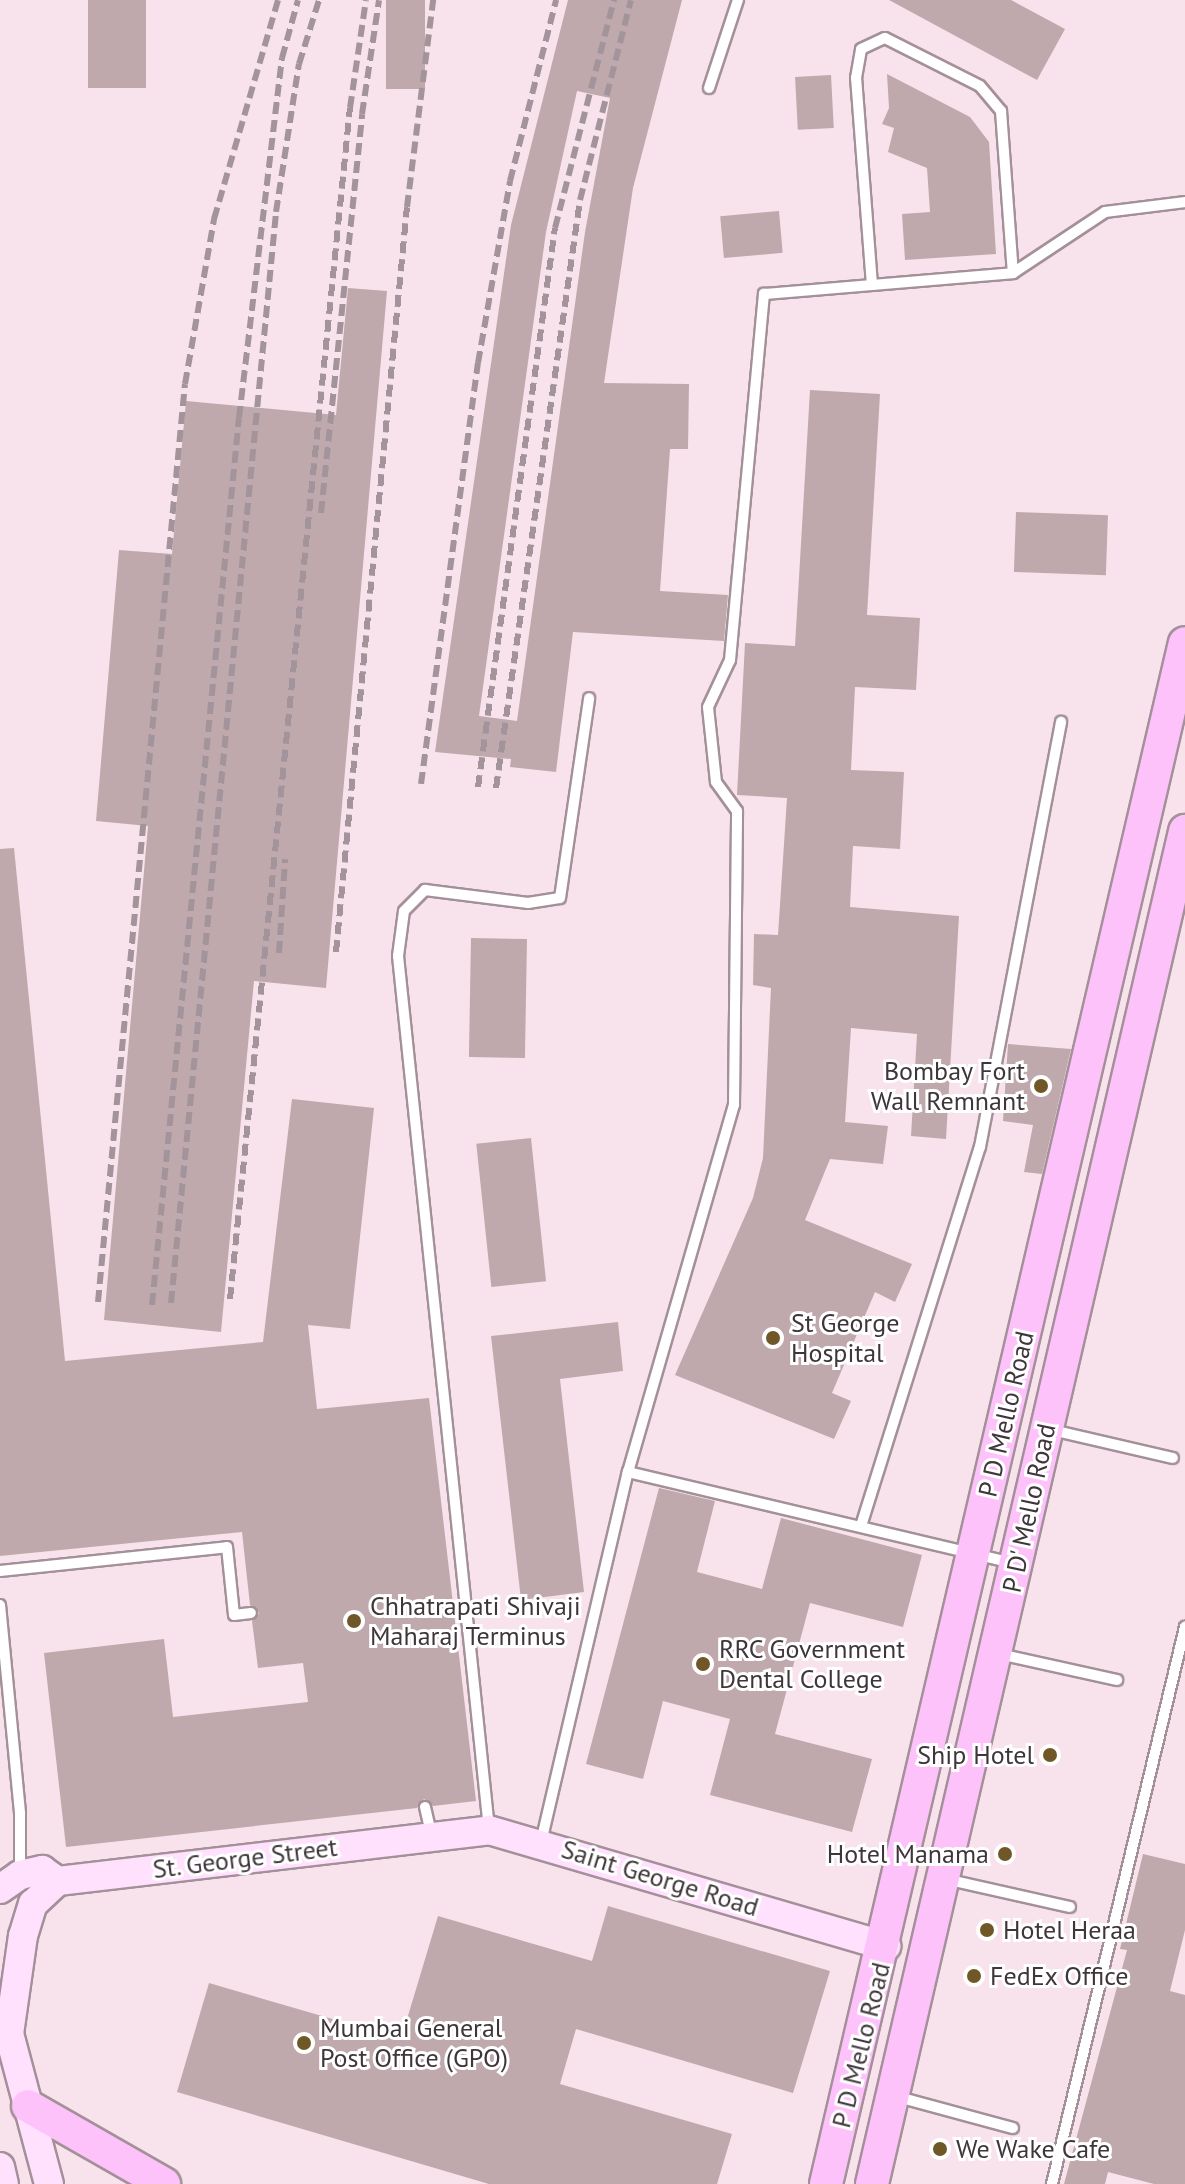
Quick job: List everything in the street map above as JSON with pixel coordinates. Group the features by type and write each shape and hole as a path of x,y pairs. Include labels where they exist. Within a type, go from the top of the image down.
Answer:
{"main road":[{"name":"P D Mello Road","path":"826,2184 886,1946 973,1553 1185,643"},
{"name":"P D' Mello Road","path":"872,2184 1185,831"},
{"name":"Saint George Road","path":"431,1834 489,1830 541,1842 886,1946"},
{"name":"St. George Street","path":"58,1881 431,1834"},
{"path":"10,1882 42,1870 58,1881 33,1904 29,1915 4,2034 49,2184"},
{"path":"28,2106 164,2184"},
{"path":"0,2167 4,2184"}],"lane":[{"path":"709,88 738,0"},
{"path":"872,285 856,78 861,49 885,38 980,86 1001,111 1013,273"},
{"path":"541,1842 628,1472 734,1105 737,811 716,782 708,707 730,660 764,294 1013,273 1105,212 1185,202"},
{"path":"489,1830 398,956 404,911 425,890 528,903 560,898 589,698"},
{"path":"861,1526 980,1147 1061,722"},
{"path":"1046,1429 1173,1458"},
{"path":"628,1472 1015,1564"},
{"path":"0,1571 227,1547 234,1615 251,1613"},
{"path":"0,1605 20,1813 10,1882"},
{"path":"1052,2184 1185,1627"},
{"path":"997,1654 1117,1680"},
{"path":"425,1807 431,1834"},
{"path":"943,1878 1070,1907"},
{"path":"892,2095 1013,2128"}],"building":[{"path":"88,0 146,0 146,88 88,88"},
{"path":"386,0 425,0 425,89 386,89"},
{"path":"568,0 682,0 633,188 604,383 689,384 688,449 670,449 660,591 728,595 724,641 573,632 556,772 510,767 511,759 435,752 511,225","holes":["577,91 610,98 585,232 517,721 479,716 546,232"]},
{"path":"889,0 1011,0 1065,29 1037,80"},
{"path":"887,74 970,117 989,142 996,254 905,260 902,214 930,212 927,168 888,152 894,128 882,124 889,108"},
{"path":"831,75 834,128 798,130 795,77"},
{"path":"779,211 783,253 724,258 720,216"},
{"path":"348,288 387,291 326,988 254,981 221,1332 104,1320 148,826 96,821 119,550 172,554 186,401 336,415"},
{"path":"810,390 880,394 867,615 920,618 916,690 855,687 851,770 904,772 900,849 853,846 850,907 959,916 946,1139 911,1136 917,1034 851,1028 845,1122 888,1126 883,1164 830,1159 805,1220 912,1264 895,1302 875,1292 832,1393 851,1401 834,1439 675,1375 753,1198 763,1158 771,988 753,985 754,934 778,935 787,798 737,795 745,643 795,646"},
{"path":"1016,512 1108,515 1106,575 1014,572"},
{"name":"Chhatrapati Shivaji Maharaj Terminus","path":"14,848 65,1361 263,1342 292,1099 374,1108 350,1329 308,1325 317,1409 429,1398 476,1801 433,1806 424,1799 417,1808 66,1847 44,1653 164,1639 173,1717 308,1702 303,1663 258,1668 252,1621 259,1613 250,1605 242,1532 0,1556 0,849"},
{"path":"471,938 527,939 525,1058 469,1057"},
{"name":"Bombay Fort Wall Remnant","path":"1008,1044 1071,1049 1042,1174 1024,1172 1033,1125 1003,1121"},
{"path":"531,1138 546,1281 491,1287 476,1144"},
{"path":"618,1322 623,1371 560,1379 584,1592 521,1600 491,1336"},
{"name":"RRC Government Dental College","path":"659,1488 715,1501 697,1572 762,1589 781,1518 922,1555 903,1627 810,1603 775,1734 872,1759 852,1832 710,1795 730,1719 663,1701 643,1779 586,1764"},
{"path":"1143,1854 1185,1864 1185,1930 1170,1991 1185,1995 1185,2184 1154,2184 1108,2172 1105,2184 1064,2184 1127,1950 1120,1949"},
{"name":"Mumbai General Post Office (GPO)","path":"608,1906 830,1971 793,2093 576,2029 560,2084 732,2134 717,2184 489,2184 177,2092 209,1983 401,2039 438,1916 592,1961"}],"railway":[{"path":"98,1302 185,384 214,219 278,0"},
{"path":"152,1305 239,418 282,58 298,0"},
{"path":"171,1303 276,212 299,64 319,0"},
{"path":"230,1299 350,108 366,0"},
{"path":"321,513 362,114 379,0"},
{"path":"336,952 407,207 433,0"},
{"path":"421,784 478,363 510,181 556,0"},
{"path":"478,787 555,228 614,0"},
{"path":"496,788 580,200 631,0"},
{"path":"279,953 285,859"}],"place":[{"name":"Bombay Fort Wall Remnant","path":"1041,1086"},
{"name":"St George Hospital","path":"773,1338"},
{"name":"Chhatrapati Shivaji Maharaj Terminus","path":"354,1621"},
{"name":"RRC Government Dental College","path":"703,1664"},
{"name":"Ship Hotel","path":"1050,1755"},
{"name":"Hotel Manama","path":"1005,1854"},
{"name":"Hotel Heraa","path":"987,1930"},
{"name":"FedEx Office","path":"974,1976"},
{"name":"Mumbai General Post Office (GPO)","path":"304,2043"},
{"name":"We Wake Cafe","path":"940,2149"}]}
